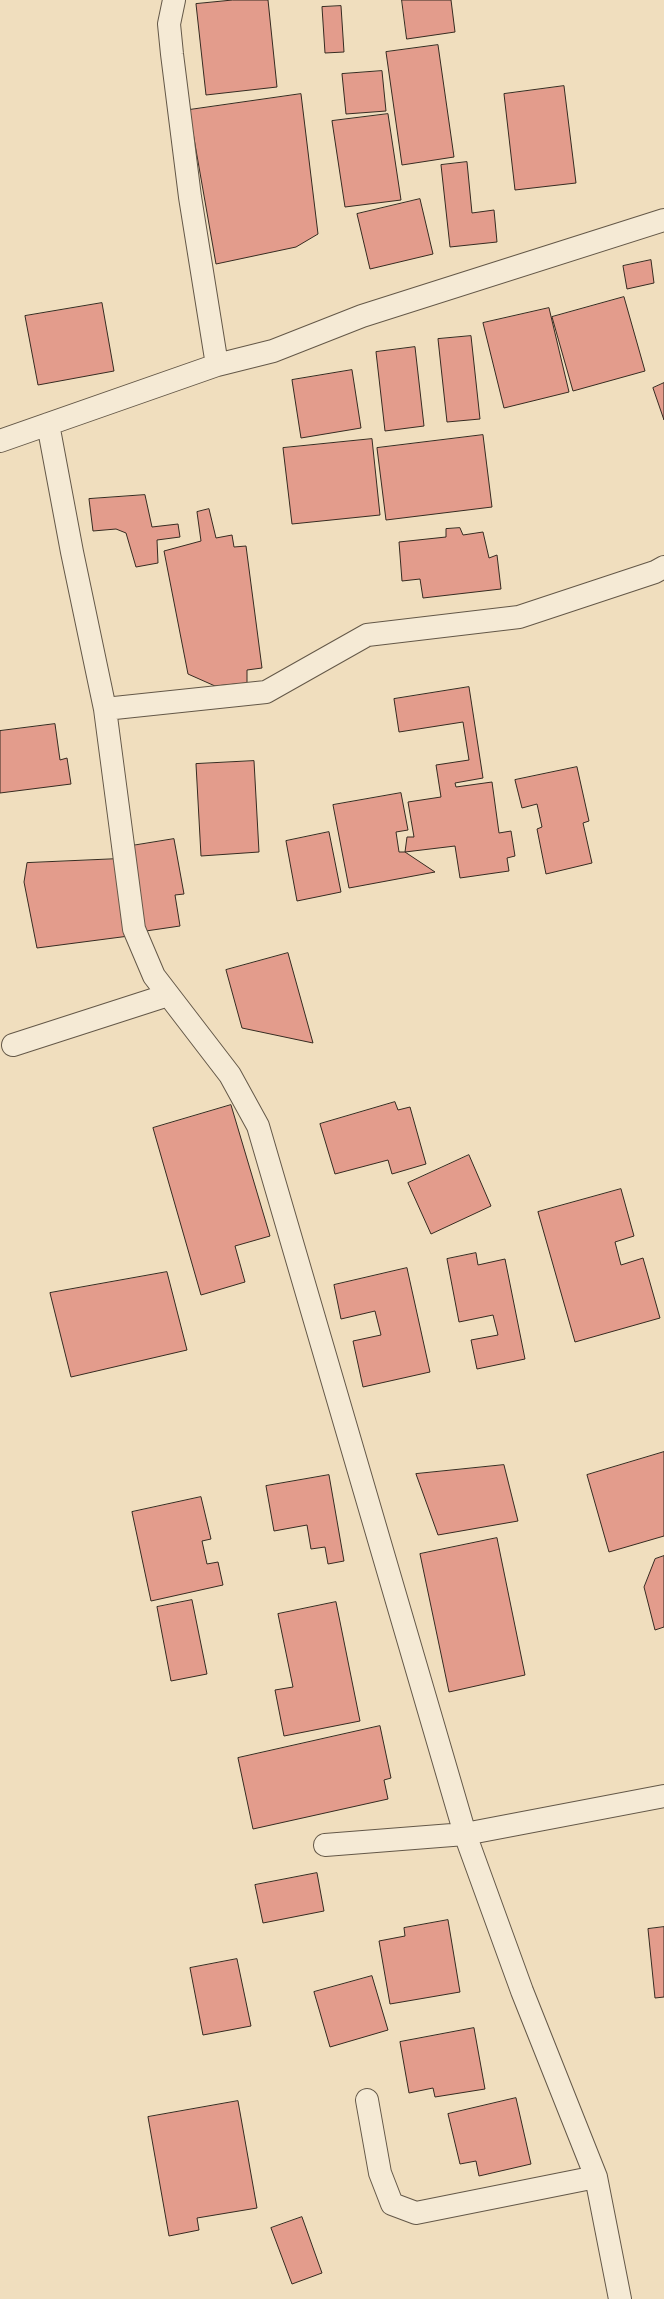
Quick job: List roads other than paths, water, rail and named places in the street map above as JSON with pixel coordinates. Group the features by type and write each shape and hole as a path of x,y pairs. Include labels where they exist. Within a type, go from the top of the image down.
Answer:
{"street":[{"path":"174,0 169,24 173,62 190,198 217,365"},
{"path":"0,441 217,365 273,351 362,316 664,220"},
{"path":"48,424 72,552 105,708 134,929 154,976 230,1075 258,1126 465,1834 522,1991 596,2177 620,2299"},
{"path":"105,708 266,692 367,635 519,617 655,572 664,567"},
{"path":"13,1045 168,995"},
{"path":"324,1846 465,1834 664,1796"},
{"path":"367,2100 380,2173 392,2204 416,2213 596,2177"}]}
